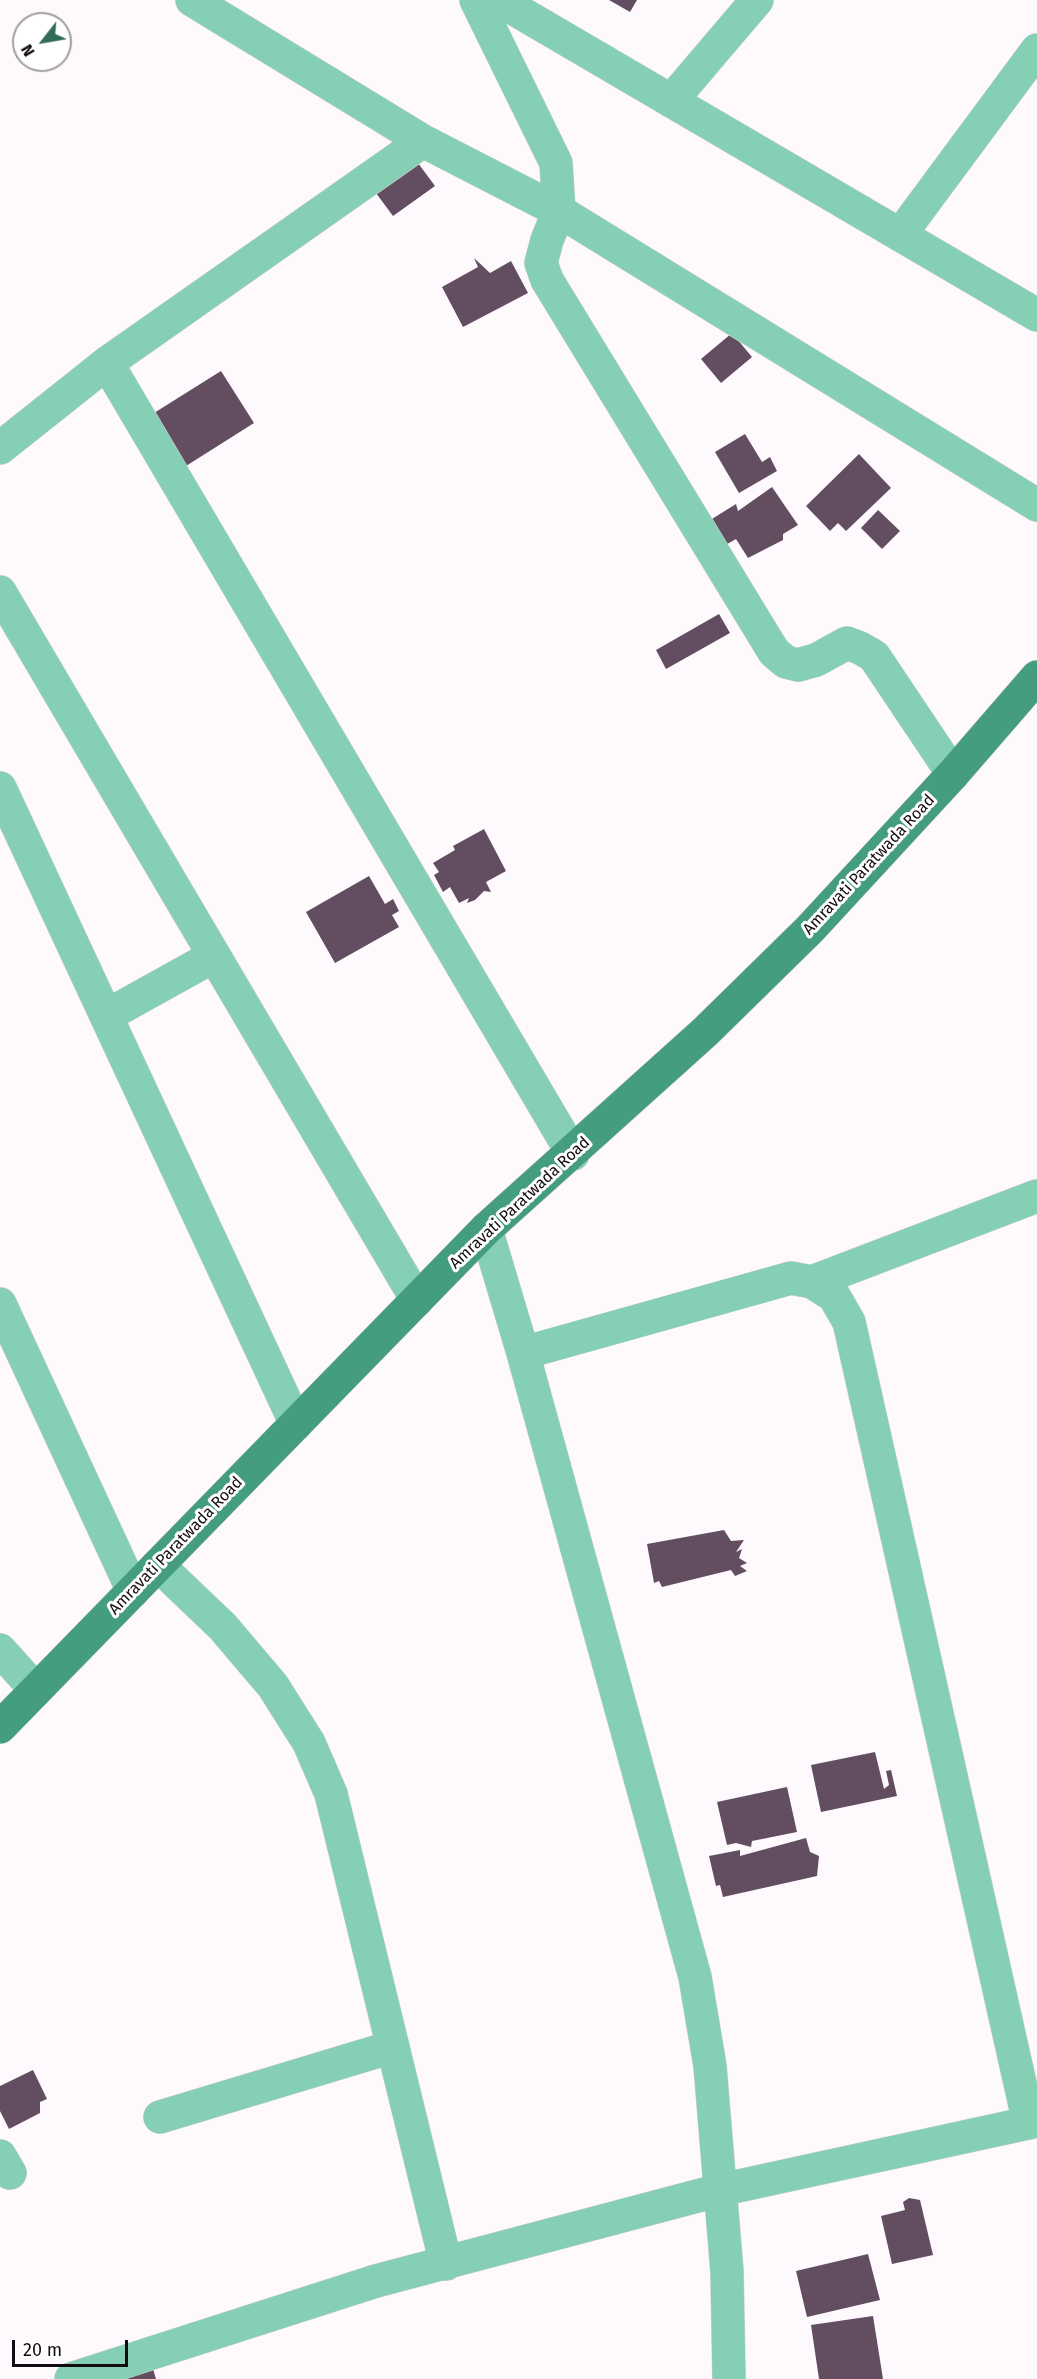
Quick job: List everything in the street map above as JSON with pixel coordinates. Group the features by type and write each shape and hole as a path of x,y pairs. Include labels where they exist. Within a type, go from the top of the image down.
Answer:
{"main road":[{"name":"Amravati Paratwada Road","path":"0,1727 486,1229 573,1154 705,1032 810,929 953,774 1037,677"}],"street":[{"path":"192,0 423,141 559,211 1037,505"},
{"path":"477,0 556,163 559,211 547,240 541,263 547,280 774,652 786,662 798,665 816,660 847,643 874,656 953,774"},
{"path":"499,0 1037,315"},
{"path":"671,101 758,0"},
{"path":"900,235 1037,50"},
{"path":"0,448 107,363 423,141"},
{"path":"107,363 573,1154"},
{"path":"0,592 417,1300"},
{"path":"0,788 296,1424"},
{"path":"106,1016 214,956"},
{"path":"812,1282 1037,1196"},
{"path":"486,1229 523,1353 695,1977 710,2066 727,2272 729,2379"},
{"path":"71,2379 376,2281 720,2190 1033,2122 849,1322 834,1296 812,1282 791,1278 523,1353"},
{"path":"0,1304 133,1591"},
{"path":"158,1565 223,1627 266,1677 309,1743 331,1794 446,2264"},
{"path":"0,1650 36,1690"},
{"path":"160,2116 392,2047"}],"building":[{"path":"609,0 637,0 630,12"},
{"path":"418,163 435,186 393,216 376,193"},
{"path":"474,258 490,273 511,261 528,293 463,327 442,287 478,267"},
{"path":"732,333 752,357 721,383 701,359"},
{"path":"221,371 254,423 186,466 154,413"},
{"path":"745,434 762,462 770,457 777,471 739,493 715,452"},
{"path":"859,454 891,488 846,531 838,523 830,531 806,506"},
{"path":"772,487 798,525 783,534 783,540 748,558 736,539 722,547 707,522 736,504 738,511"},
{"path":"878,510 900,531 882,549 861,528"},
{"path":"719,614 730,633 666,669 656,650"},
{"path":"484,829 506,871 486,882 491,892 484,891 475,900 467,903 469,898 459,903 450,887 443,892 434,875 439,872 433,863 455,850 453,846"},
{"path":"369,876 385,904 393,899 399,911 392,915 399,927 335,963 306,912"},
{"path":"724,1530 731,1541 744,1540 736,1552 742,1549 739,1558 747,1563 740,1566 747,1571 735,1576 731,1570 662,1587 659,1581 654,1583 647,1544"},
{"path":"875,1752 884,1789 889,1785 886,1771 891,1770 897,1796 821,1812 811,1765"},
{"path":"787,1787 797,1832 752,1841 751,1847 736,1843 727,1845 717,1802"},
{"path":"806,1838 810,1852 819,1856 817,1876 723,1897 720,1885 716,1886 709,1856 740,1850 740,1856"},
{"path":"33,2070 47,2099 40,2102 40,2113 9,2129 0,2111 0,2086"},
{"path":"909,2198 920,2200 933,2255 892,2264 881,2216 905,2210 903,2202"},
{"path":"868,2254 880,2300 807,2317 796,2271"},
{"path":"873,2316 883,2379 819,2379 811,2325"},
{"path":"151,2362 156,2379 96,2379"}]}
